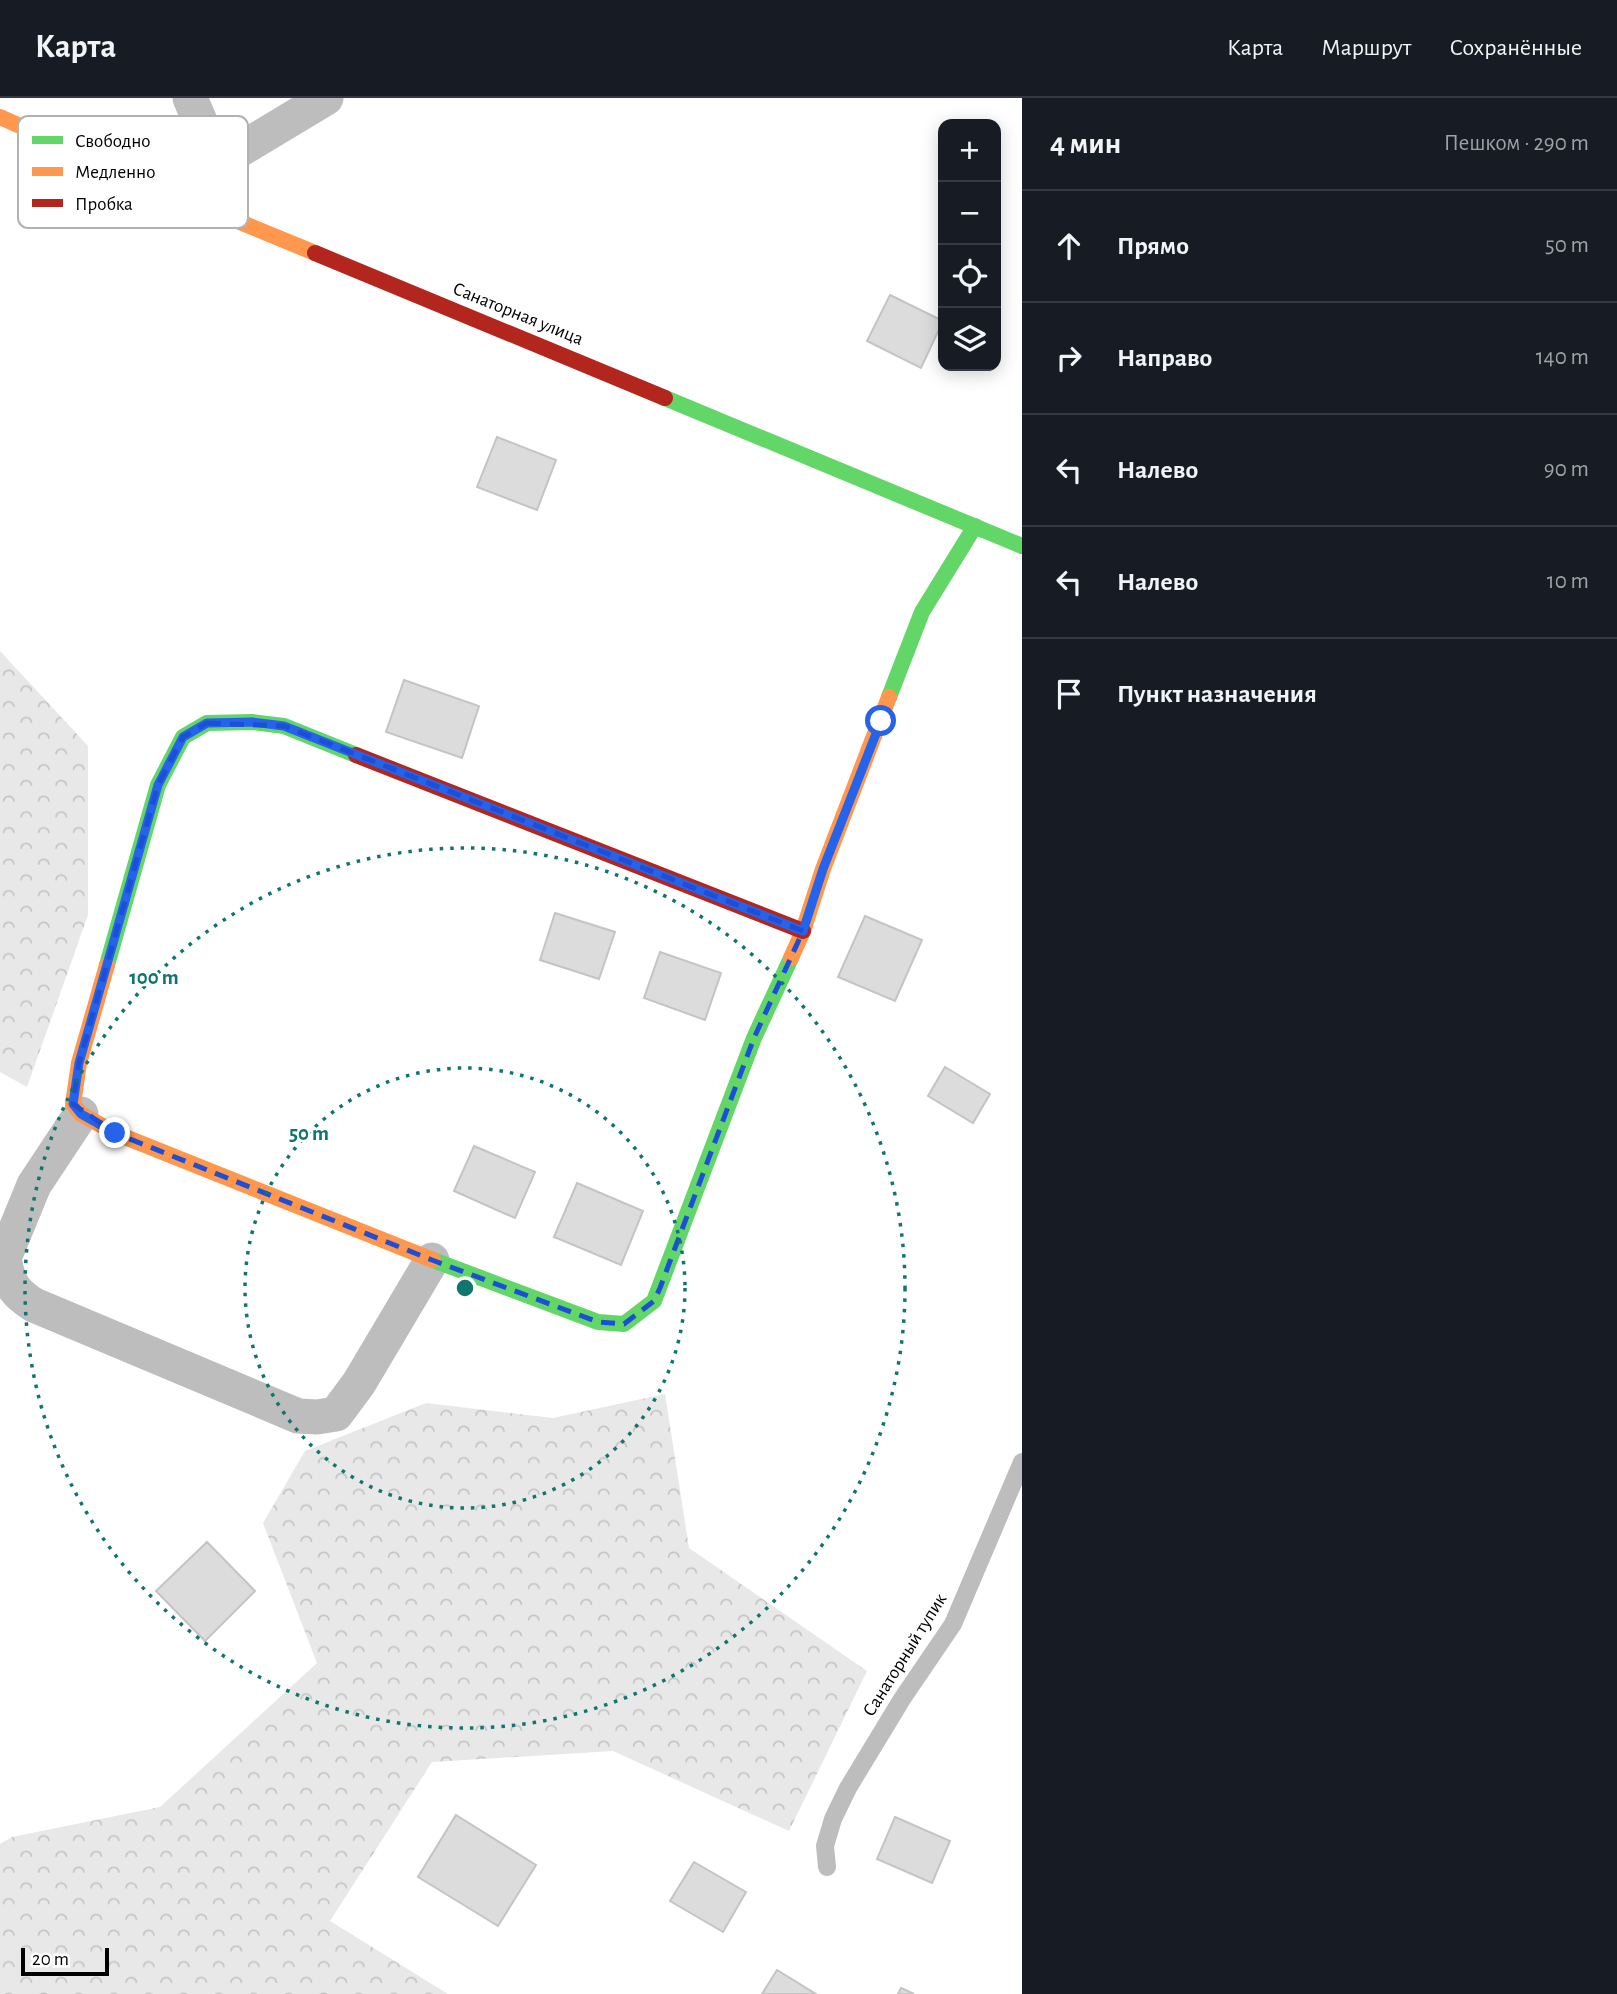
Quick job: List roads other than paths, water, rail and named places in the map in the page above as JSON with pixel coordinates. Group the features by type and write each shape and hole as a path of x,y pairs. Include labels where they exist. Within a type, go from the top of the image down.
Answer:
{"street":[{"path":"190,98 198,116"},
{"path":"248,145 326,98"},
{"name":"Санаторная улица","path":"0,117 18,125"},
{"name":"Санаторная улица","path":"248,226 1022,546"},
{"path":"803,931 284,726 252,722 207,723 183,737 158,785 79,1063 73,1104 81,1114 115,1133 432,1260 598,1322 624,1324 654,1301 754,1038 803,931 823,869 922,612 975,526"},
{"path":"81,1114 34,1185 4,1258 6,1270 19,1296 34,1305 162,1360 298,1416 335,1414 359,1383 432,1260"}],"lane":[{"name":"Санаторный тупик","path":"827,1867 825,1846 833,1818 902,1699 953,1624 1022,1462"}]}
